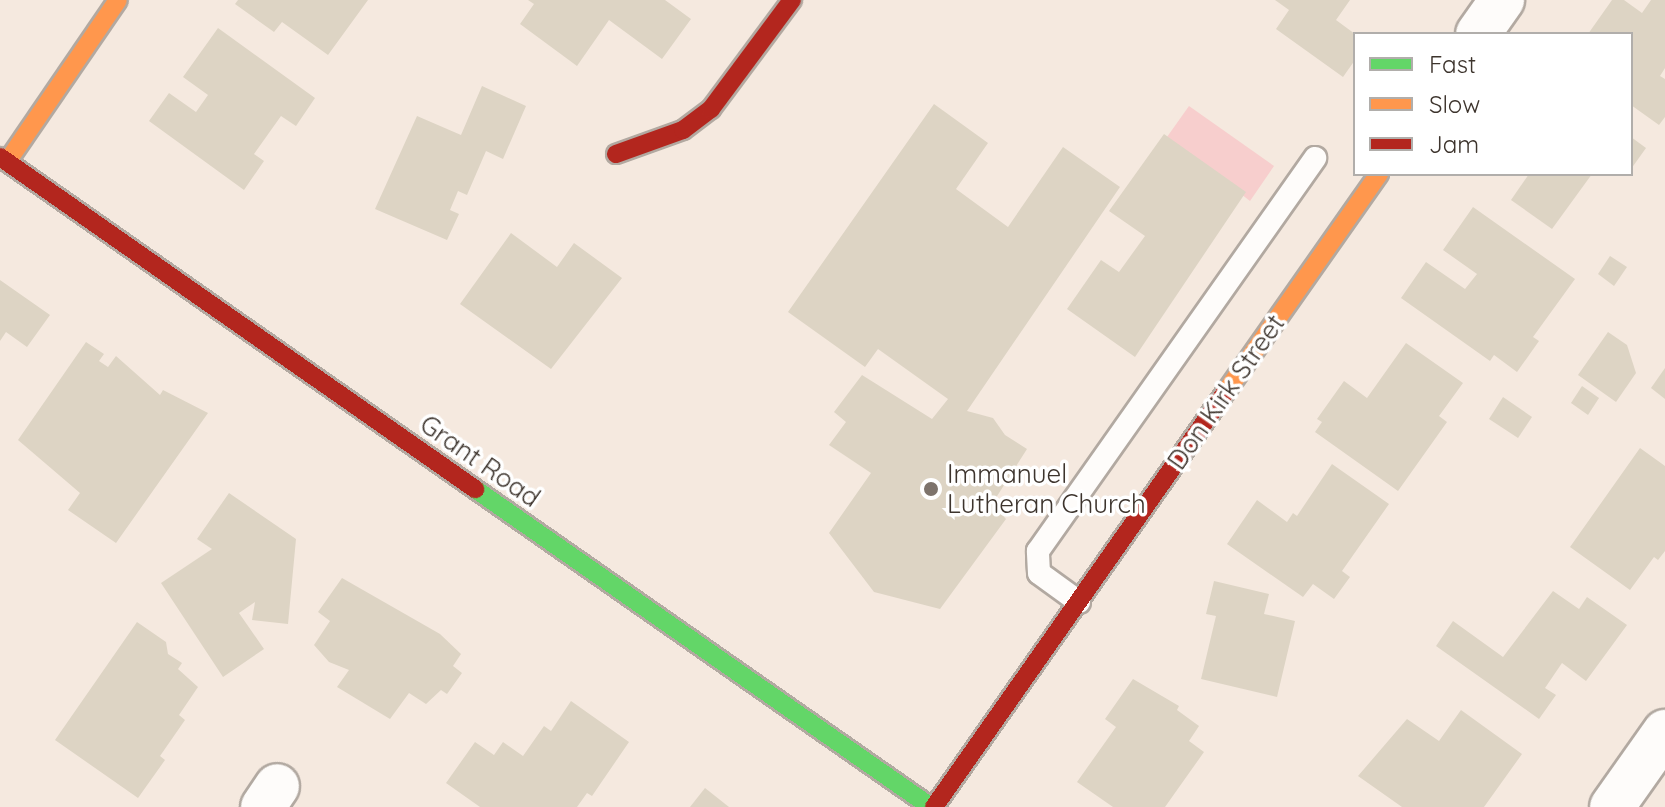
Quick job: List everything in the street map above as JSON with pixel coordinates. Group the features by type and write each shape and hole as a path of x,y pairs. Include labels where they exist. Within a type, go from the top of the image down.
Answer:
{"street":[{"path":"4,159 118,0"},
{"path":"616,154 683,130 711,109 792,0"},
{"path":"1479,32 1502,0"},
{"name":"Grant Road","path":"4,159 932,807"},
{"name":"Don Kirk Street","path":"932,807 1378,176"},
{"path":"1612,807 1665,732"}],"lane":[{"path":"1079,602 1039,573 1038,551 1315,158"}],"shaded area":[{"path":"1189,106 1274,166 1250,201 1167,137"}],"building":[{"path":"238,0 368,0 328,55 282,22 274,32 235,4"},
{"path":"528,0 665,0 691,19 662,59 609,20 577,66 520,24 534,4"},
{"path":"1275,0 1350,0 1336,20 1353,33 1353,63 1343,77 1276,29 1289,10"},
{"path":"1612,0 1624,0 1642,13 1651,0 1665,0 1665,68 1660,76 1665,79 1665,117 1659,125 1633,106 1633,32 1589,32"},
{"path":"218,28 315,98 296,126 281,116 254,154 264,161 244,190 149,121 169,93 196,112 208,95 183,77"},
{"path":"482,86 526,106 503,159 486,151 467,195 458,191 450,210 459,214 447,240 375,209 417,116 461,135"},
{"path":"934,104 988,143 956,189 1008,227 1063,147 1120,187 967,411 993,418 1005,435 1027,449 992,504 1006,519 940,609 874,592 829,533 871,473 829,445 846,422 834,412 862,375 932,419 948,399 878,349 865,367 788,312"},
{"path":"1164,134 1246,192 1135,357 1067,309 1101,260 1119,272 1145,236 1109,211"},
{"path":"1633,138 1646,148 1633,166"},
{"path":"1528,176 1591,176 1552,229 1511,200"},
{"path":"1473,207 1575,279 1533,337 1539,341 1517,372 1494,355 1490,361 1401,298 1426,262 1465,289 1477,274 1443,250"},
{"path":"511,233 557,267 574,243 622,278 551,369 460,304"},
{"path":"1610,256 1627,267 1614,286 1598,274"},
{"path":"0,280 50,315 27,347 6,332 0,341"},
{"path":"1608,332 1627,345 1636,373 1616,402 1578,375"},
{"path":"86,342 104,354 99,361 108,367 116,356 160,395 163,390 208,413 116,543 68,510 80,493 18,440"},
{"path":"1406,343 1463,383 1439,416 1447,422 1398,491 1315,432 1322,422 1317,419 1344,381 1367,398"},
{"path":"1665,368 1665,399 1651,388"},
{"path":"1582,386 1599,398 1588,415 1571,403"},
{"path":"1503,397 1532,417 1518,438 1489,419"},
{"path":"1640,448 1665,466 1665,551 1658,560 1654,557 1630,590 1570,547"},
{"path":"1332,464 1389,504 1342,571 1350,577 1334,599 1313,584 1303,597 1227,544 1257,500 1287,522 1293,513 1297,516"},
{"path":"229,493 296,539 288,624 252,620 255,602 239,613 264,649 223,677 161,583 212,549 197,539"},
{"path":"342,578 440,634 461,654 453,666 462,673 447,694 441,690 426,704 409,693 390,719 337,687 349,670 329,662 314,645 330,621 318,612"},
{"path":"1214,581 1269,594 1264,614 1295,621 1277,697 1201,679 1216,616 1206,614"},
{"path":"1553,591 1579,609 1587,597 1627,625 1586,681 1562,663 1545,688 1556,695 1539,719 1436,646 1453,621 1503,657"},
{"path":"137,622 166,642 168,654 182,663 178,669 198,687 179,715 185,720 160,756 165,760 138,798 55,740"},
{"path":"1133,679 1179,706 1177,710 1199,726 1189,741 1204,752 1165,807 1113,807 1077,782 1116,727 1105,719"},
{"path":"571,701 629,742 592,796 587,793 577,807 480,807 446,783 475,742 494,755 503,742 523,756 544,726 551,731"},
{"path":"1461,710 1522,754 1484,807 1402,807 1358,776 1407,719 1439,741"},
{"path":"705,788 729,807 690,807"}],"traffic: fast":[{"path":"475,489 931,807"}],"traffic: slow":[{"path":"7,162 118,0"},
{"path":"1225,393 1378,176"}],"traffic: jam":[{"path":"616,154 683,130 711,109 792,0"},
{"path":"0,157 475,489"},
{"path":"934,807 1225,393"}],"place":[{"name":"Immanuel Lutheran Church","path":"931,489"}]}
